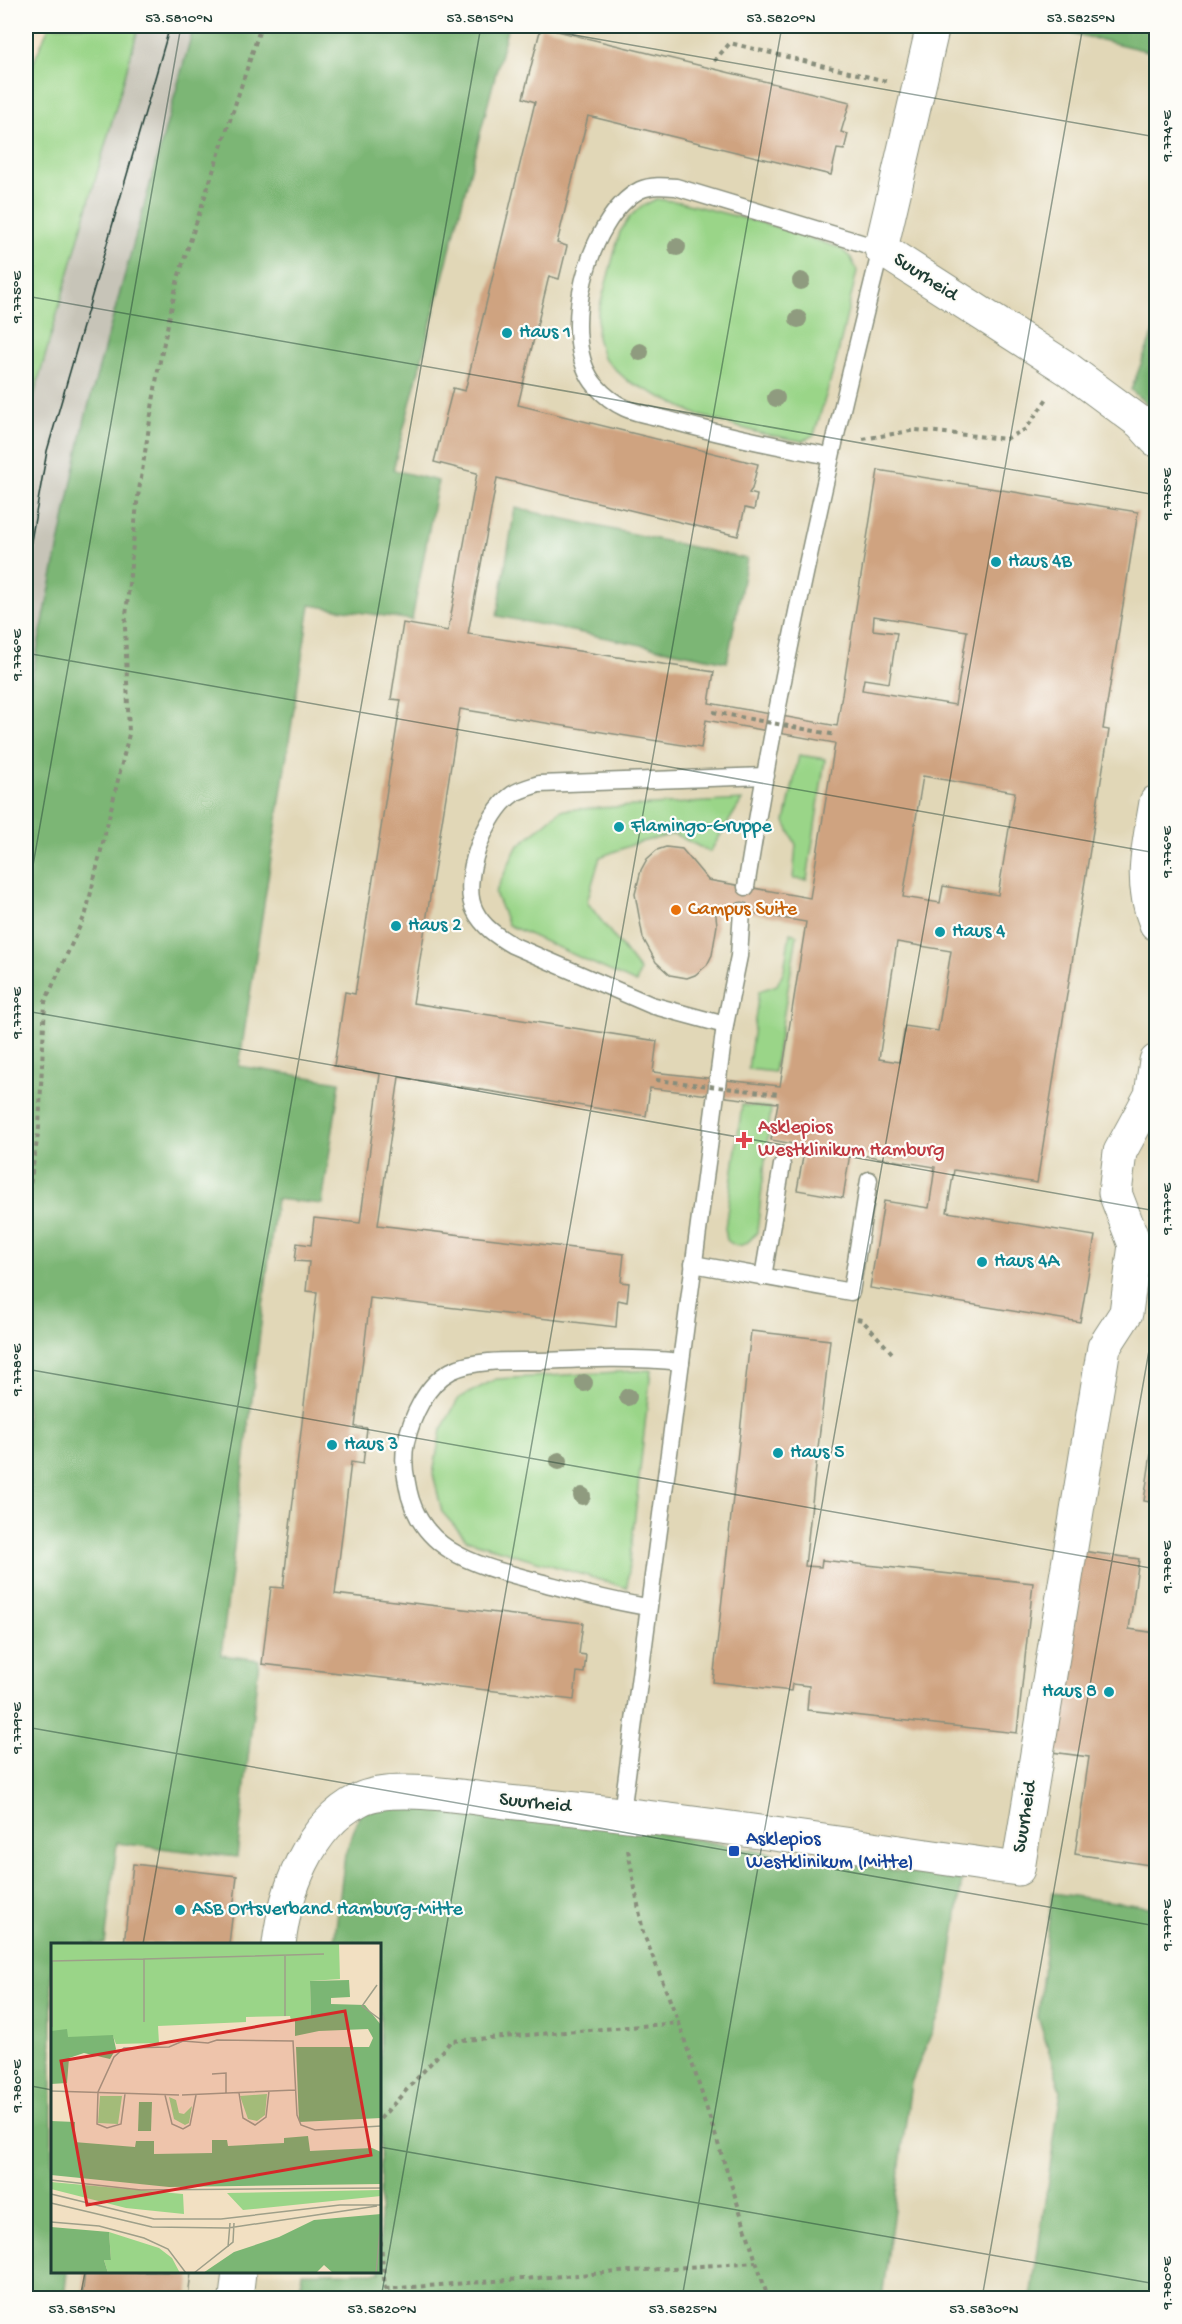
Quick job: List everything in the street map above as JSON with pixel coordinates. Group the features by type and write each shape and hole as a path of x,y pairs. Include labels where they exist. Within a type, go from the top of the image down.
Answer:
{"street":[{"name":"Suurheid","path":"933,26 881,249 1068,369 1141,423 1156,440"},
{"path":"1156,802 1145,871 1146,893 1156,924"},
{"name":"Suurheid","path":"279,1943 282,1914 307,1852 336,1816 360,1799 388,1792 622,1813 1018,1869 1104,1347 1126,1313 1134,1264 1135,1245 1115,1193 1120,1152 1151,1095 1156,1061"},
{"path":"236,2298 239,2273"}],"lane":[{"path":"746,887 797,604 831,450 881,249 676,187 657,186 642,189 618,206 607,222 585,270 578,320 577,344 583,365 595,385 625,408 684,425 831,450"},
{"path":"725,1025 651,1005 512,945 495,935 484,925 474,910 470,894 472,874 478,848 498,808 512,795 539,784 766,776"},
{"path":"622,1813 725,1025 739,956 742,911"},
{"path":"763,1277 782,1165"},
{"path":"693,1264 851,1292 869,1180"},
{"path":"648,1607 621,1604 474,1564 449,1550 436,1541 416,1514 404,1468 405,1446 417,1412 428,1392 439,1379 451,1371 470,1365 516,1361 644,1358 681,1362"}],"path":[{"path":"26,1210 39,1128 45,1002 86,913 129,734 125,626 137,503 158,370 178,278 261,26"},
{"path":"714,61 730,43 919,89"},
{"path":"831,450 916,430 1005,439 1026,429 1068,369"},
{"path":"712,712 836,735"},
{"path":"656,1080 779,1094"},
{"path":"851,1318 862,1320 894,1354"},
{"path":"622,1813 643,1932 679,2023 768,2298"},
{"path":"381,2118 451,2041 679,2023"},
{"path":"381,2243 385,2289 395,2298"},
{"path":"385,2289 756,2262"}],"shaded area":[{"path":"139,26 194,26 85,418 26,705 26,433 31,406"},
{"name":"Asklepios Westklinikum Hamburg","path":"508,26 1156,26 1156,2245 1147,2298 64,2298 67,2273 381,2273 381,1943 105,1943 117,1843 237,1857 259,1660 221,1655 276,1199 322,1204 340,1082 239,1067 310,605 412,620 393,470"}],"green space":[{"path":"49,26 139,26 31,406 26,433 26,80"},
{"path":"194,26 508,26 393,470 438,481 412,620 310,605 239,1066 340,1082 322,1204 276,1199 221,1655 259,1660 237,1857 117,1843 105,1943 51,1943 51,2273 67,2273 64,2298 26,2298 26,705 85,418"},
{"path":"1042,26 1156,26 1156,53"},
{"path":"656,199 680,202 770,225 840,248 851,258 857,271 836,362 814,435 802,441 759,433 698,415 628,381 603,358 597,337 598,313 620,232 639,208"},
{"path":"1156,325 1156,412 1131,390"},
{"path":"515,508 747,559 727,662 497,616"},
{"path":"799,755 825,759 807,880 793,879 796,845 785,822"},
{"path":"742,800 710,852 674,834 637,843 600,857 587,902 640,971 636,983 508,925 495,893 517,847 561,810"},
{"path":"790,933 797,935 774,1072 748,1069 759,991 777,985 784,970"},
{"path":"742,1105 771,1108 757,1232 747,1243 735,1245 727,1240 725,1228"},
{"path":"651,1370 627,1588 467,1540 442,1512 433,1474 441,1430 459,1398 496,1379"},
{"path":"363,1805 423,1806 619,1824 750,1850 962,1880 945,2000 911,2083 882,2298 300,2298 302,2273 381,2273 381,1943 334,1943 345,1855"},
{"path":"1052,1893 1156,1908 1156,2298 1031,2298 1061,2091 1038,2017"}],"building":[{"path":"541,27 850,102 841,132 848,134 844,150 837,149 831,175 588,116 557,243 567,246 559,279 549,276 518,405 758,464 749,493 757,495 754,510 745,508 738,536 497,478 468,634 714,672 709,703 837,726 878,470 1138,512 1103,729 1109,730 1037,1183 954,1170 947,1212 1095,1236 1080,1322 870,1288 884,1201 929,1208 935,1167 850,1153 843,1198 797,1190 805,1146 771,1140 778,1103 650,1088 646,1116 399,1077 378,1225 624,1254 621,1282 629,1283 627,1302 618,1300 616,1327 370,1298 355,1427 367,1428 363,1464 351,1462 335,1594 583,1623 579,1654 586,1655 584,1673 577,1672 574,1700 262,1664 271,1587 283,1588 317,1292 306,1291 309,1262 295,1261 297,1243 311,1245 314,1218 360,1223 380,1074 334,1066 345,992 355,994 401,700 391,699 403,623 448,631 477,473 434,462 453,388 465,391 535,102 523,98","holes":["874,616 967,631 955,705 862,690 864,679 889,683 897,633 873,630","460,709 701,748 706,720 835,743 810,898 708,880 682,849 666,847 657,850 647,859 641,870 635,894 643,938 656,962 670,975 687,978 695,975 707,965 712,955 717,925 715,907 806,922 780,1086 653,1072 657,1041 413,1003","923,776 1015,792 998,895 943,886 940,903 903,897","897,942 951,951 938,1031 905,1026 899,1062 879,1059"]},
{"path":"751,1331 830,1340 805,1566 821,1567 822,1560 1033,1583 1017,1733 807,1710 809,1686 792,1684 791,1691 713,1682"},
{"path":"1156,1428 1156,1503 1144,1501"},
{"name":"Haus 8","path":"1082,1551 1139,1559 1129,1629 1156,1633 1156,1866 1075,1854 1089,1757 1052,1752"},
{"name":"ASB Ortsverband Hamburg-Mitte","path":"133,1864 237,1876 229,1943 124,1943"},
{"path":"85,2273 191,2273 188,2298 82,2298"}],"tram line":[{"path":"26,569 47,451 170,26"}],"place":[{"name":"Haus 1","path":"507,333"},
{"name":"Haus 4B","path":"996,562"},
{"name":"Flamingo-Gruppe","path":"619,827"},
{"name":"Campus Suite","path":"676,910"},
{"name":"Haus 2","path":"396,926"},
{"name":"Haus 4","path":"940,932"},
{"name":"Asklepios Westklinikum Hamburg","path":"744,1140"},
{"name":"Haus 4A","path":"982,1262"},
{"name":"Haus 3","path":"332,1445"},
{"name":"Haus 5","path":"778,1453"},
{"name":"Haus 8","path":"1109,1692"},
{"name":"Asklepios Westklinikum (Mitte)","path":"734,1851"},
{"name":"ASB Ortsverband Hamburg-Mitte","path":"180,1910"}]}
